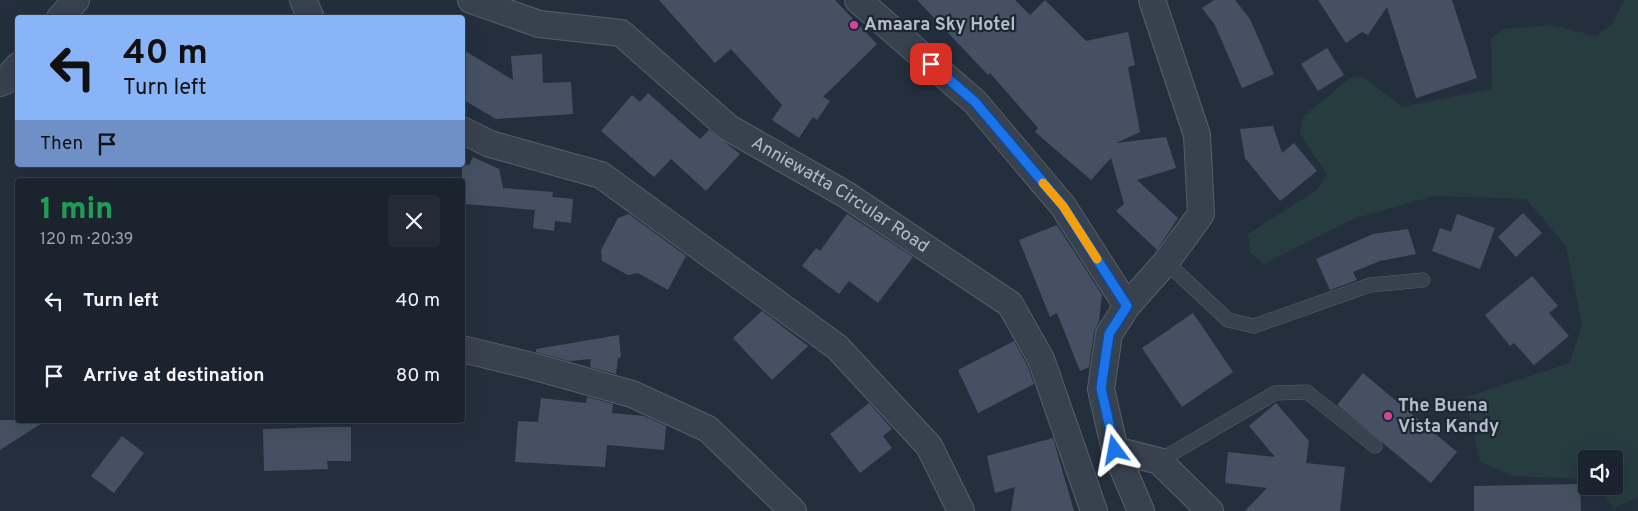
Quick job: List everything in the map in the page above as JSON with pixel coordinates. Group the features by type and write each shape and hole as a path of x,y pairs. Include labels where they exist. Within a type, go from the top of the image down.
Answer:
{"street":[{"path":"63,15 76,0"},
{"path":"304,0 310,15"},
{"name":"Anniewatta Circular Road","path":"471,0 539,24 621,33 729,128 845,194 1010,304 1041,359 1094,511"},
{"path":"858,0 975,102 1063,206 1127,306"},
{"path":"1142,511 1115,450 1101,388 1109,334 1127,306 1166,262 1201,214 1197,135 1152,0"},
{"path":"0,83 15,69"},
{"path":"465,132 490,144 601,174 837,347 929,446 961,511"},
{"path":"465,350 632,394 708,429 792,511"},
{"path":"1115,450 1159,462 1210,511"}],"lane":[{"path":"1166,262 1228,320 1254,326 1370,285 1423,280"},
{"path":"1159,462 1275,393 1307,392 1375,446"}],"green space":[{"path":"1624,0 1638,0 1638,497 1614,508 1603,495 1623,495 1623,450 1578,450 1578,479 1513,476 1480,462 1466,397 1570,363 1582,324 1566,246 1526,199 1434,196 1353,219 1264,264 1250,253 1248,234 1317,190 1327,174 1300,135 1302,118 1351,77 1365,78 1402,107 1492,89 1491,39 1503,29 1551,25 1596,36 1613,24"}],"building":[{"path":"659,0 835,0 877,44 823,97 830,101 817,120 813,117 799,138 772,120 782,105 731,49 715,63"},
{"path":"917,0 1015,0 1030,15 1045,0 1086,41 1128,32 1135,65 1128,67 1140,132 1116,143 1166,137 1176,168 1137,180 1178,218 1157,250 1116,211 1124,204 1111,158 1091,180 1035,132 1038,128 990,73 988,75"},
{"path":"1214,0 1235,0 1250,19 1274,74 1242,88 1215,25 1202,8"},
{"path":"1318,0 1452,0 1477,78 1416,98 1387,7 1368,35 1362,32 1346,43"},
{"path":"1327,48 1344,75 1318,91 1301,64"},
{"path":"465,51 513,80 511,56 542,54 543,83 571,82 573,114 496,119 465,101"},
{"path":"648,93 700,139 709,130 740,154 706,191 671,159 654,177 601,131 632,95 640,102"},
{"path":"1273,126 1282,153 1294,143 1317,171 1280,201 1245,158 1240,129"},
{"path":"473,157 499,169 503,188 553,192 552,197 573,199 571,223 555,221 554,231 533,228 535,210 465,204 465,178 462,178 462,167 469,165"},
{"path":"1523,213 1542,233 1516,257 1498,237"},
{"path":"629,214 686,256 668,290 638,273 628,275 602,261 601,250 618,218"},
{"path":"847,214 913,257 878,303 849,281 839,294 802,266 816,248 820,251"},
{"path":"1457,214 1495,228 1480,269 1432,251 1440,228 1451,232"},
{"path":"1057,225 1102,295 1099,321 1094,332 1089,367 1080,371 1057,313 1050,317 1019,240"},
{"path":"1408,229 1416,254 1380,261 1353,272 1357,280 1330,290 1316,259 1373,234"},
{"path":"1532,276 1558,306 1549,313 1569,336 1534,365 1514,343 1510,346 1485,315"},
{"path":"762,311 808,346 772,380 733,338"},
{"path":"1193,313 1233,372 1182,407 1142,348"},
{"path":"619,335 621,357 618,358 616,374 590,367 591,359 569,361 536,352 536,349"},
{"path":"1014,341 1027,365 1034,384 978,413 958,370"},
{"path":"1363,373 1457,452 1431,483 1337,405"},
{"path":"587,397 613,404 612,413 644,416 666,426 664,450 607,445 605,467 515,462 518,421 538,422 541,398 586,403"},
{"path":"869,403 892,429 883,436 892,448 860,473 830,434"},
{"path":"1276,403 1309,441 1306,463 1345,467 1340,511 1245,511 1267,488 1225,483 1228,452 1275,457 1249,426"},
{"path":"0,420 15,420 15,423 42,423 0,450"},
{"path":"351,427 351,461 327,461 328,469 264,471 263,429"},
{"path":"122,436 144,453 114,493 91,476"},
{"path":"1053,438 1074,511 1011,511 1015,487 995,493 987,456"},
{"path":"1578,484 1581,511 1474,511 1474,486"}],"slow traffic":[{"path":"1043,183 1063,206 1097,259"}],"place":[{"name":"Amaara Sky Hotel","path":"854,25"},
{"name":"The Buena Vista Kandy","path":"1388,416"}],"route":[{"path":"931,64 975,102 1063,206 1127,306 1109,334 1101,388 1115,450"}]}
